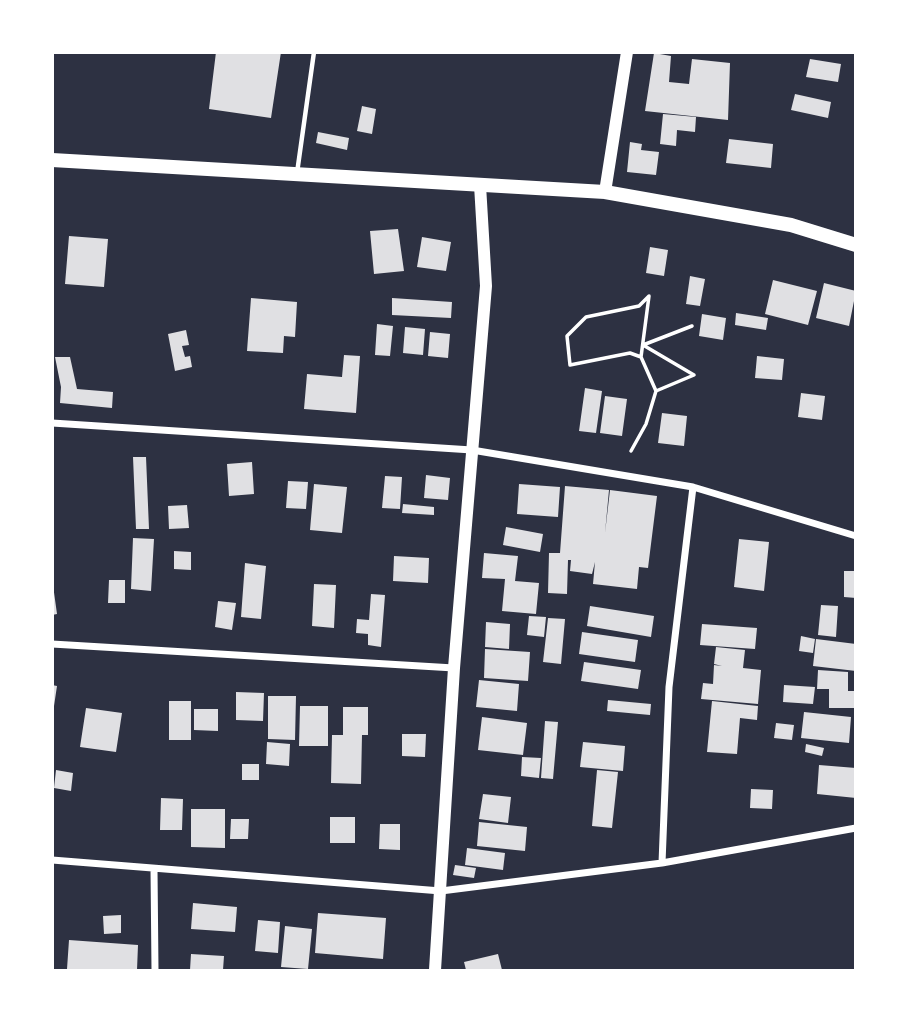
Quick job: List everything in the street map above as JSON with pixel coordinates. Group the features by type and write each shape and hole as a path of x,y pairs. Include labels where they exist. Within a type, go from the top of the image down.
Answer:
{"main road":[{"path":"52,160 605,192 791,225 856,245"}],"street":[{"path":"605,192 627,52"},
{"path":"435,971 454,668 486,286 480,185"},
{"path":"52,423 472,450 693,486 856,536"},
{"path":"662,863 669,687 693,486"},
{"path":"52,644 454,668"},
{"path":"52,860 440,891 662,863 856,828"},
{"path":"154,869 155,971"}],"lane":[{"path":"297,174 314,52"}],"path":[{"path":"631,451 646,424 656,391 641,357 649,296 639,306 586,317 566,336 570,365 630,353 641,357"},
{"path":"643,345 692,326"},
{"path":"643,345 694,375 656,391"}],"building":[{"path":"216,52 281,52 271,118 209,109"},
{"path":"654,53 671,56 669,82 689,84 692,59 730,63 728,120 645,111"},
{"path":"810,59 841,64 838,82 806,77"},
{"path":"795,94 831,102 828,118 791,110"},
{"path":"362,106 376,109 372,134 357,131"},
{"path":"663,114 696,117 695,132 677,130 676,146 660,144"},
{"path":"318,132 349,138 347,150 316,143"},
{"path":"729,139 773,144 771,168 726,163"},
{"path":"630,142 642,144 641,150 659,152 656,175 627,172"},
{"path":"398,229 404,271 374,274 370,231"},
{"path":"69,236 108,239 104,287 65,284"},
{"path":"422,237 451,242 446,271 417,267"},
{"path":"650,247 668,250 664,276 646,273"},
{"path":"690,276 705,279 700,306 686,304"},
{"path":"773,280 817,291 808,325 765,314"},
{"path":"824,283 856,291 849,326 816,318"},
{"path":"251,298 297,302 295,337 284,336 283,353 247,351"},
{"path":"392,298 452,302 451,318 392,315"},
{"path":"736,313 768,318 766,330 735,325"},
{"path":"702,314 726,318 723,340 699,336"},
{"path":"377,324 393,326 390,356 375,355"},
{"path":"405,327 425,329 423,355 403,353"},
{"path":"186,330 189,345 182,346 185,357 190,356 192,367 175,371 168,334"},
{"path":"430,332 450,334 448,358 428,356"},
{"path":"344,355 360,356 356,413 304,409 307,374 342,377"},
{"path":"757,356 784,359 782,380 755,378"},
{"path":"55,357 70,357 77,389 113,392 112,408 60,403 61,387"},
{"path":"585,388 602,391 596,433 579,431"},
{"path":"801,393 825,396 822,420 798,417"},
{"path":"605,396 627,399 622,436 600,433"},
{"path":"662,413 687,416 684,446 658,443"},
{"path":"133,457 146,457 149,529 136,529"},
{"path":"252,462 254,494 229,496 227,464"},
{"path":"426,475 450,478 448,500 424,498"},
{"path":"385,476 402,477 400,509 382,508"},
{"path":"288,481 308,482 306,509 286,508"},
{"path":"314,484 347,487 342,533 310,530"},
{"path":"519,484 560,487 558,517 517,514"},
{"path":"565,486 609,490 605,533 610,490 657,496 648,568 639,567 637,589 593,584 595,562 592,574 570,571 571,560 568,560 567,594 548,593 549,553 560,553"},
{"path":"403,504 434,507 434,515 402,513"},
{"path":"187,505 189,528 169,529 168,506"},
{"path":"506,527 543,534 540,552 503,545"},
{"path":"133,538 154,539 151,591 131,589"},
{"path":"739,539 769,542 764,591 734,587"},
{"path":"174,551 191,552 191,570 174,569"},
{"path":"484,553 518,556 515,581 539,583 536,614 502,611 505,579 482,578"},
{"path":"394,556 429,558 428,583 393,581"},
{"path":"245,563 266,566 261,619 241,617"},
{"path":"844,571 856,571 856,598 844,597"},
{"path":"52,578 57,614 52,615"},
{"path":"109,580 125,580 125,603 108,603"},
{"path":"314,584 336,585 334,628 312,626"},
{"path":"371,594 385,595 381,647 368,645 368,634 356,633 357,619 369,620"},
{"path":"218,601 236,603 232,630 215,627"},
{"path":"821,605 838,606 836,637 818,635"},
{"path":"590,606 654,616 651,637 587,626"},
{"path":"529,616 546,617 544,637 527,635"},
{"path":"548,618 565,619 561,664 543,662"},
{"path":"486,622 510,624 509,649 485,647"},
{"path":"702,624 757,628 755,649 700,645"},
{"path":"582,632 638,640 635,662 579,654"},
{"path":"801,636 815,639 813,653 799,651"},
{"path":"816,639 856,644 856,671 813,666"},
{"path":"716,647 745,650 743,668 761,670 758,704 701,699 703,683 713,684 714,665 722,666 714,664"},
{"path":"485,649 530,652 528,681 484,678"},
{"path":"584,662 641,670 638,689 581,681"},
{"path":"818,670 848,672 848,691 856,691 856,708 829,708 829,689 817,689"},
{"path":"479,680 519,684 517,711 476,707"},
{"path":"52,685 57,686 54,706 52,706"},
{"path":"784,685 815,687 813,704 783,702"},
{"path":"236,692 264,693 263,721 236,720"},
{"path":"268,696 296,696 295,740 268,739"},
{"path":"608,700 651,704 650,715 607,711"},
{"path":"169,701 191,701 191,740 169,740"},
{"path":"712,701 758,706 757,720 740,718 737,754 707,752"},
{"path":"300,706 328,706 328,746 299,746"},
{"path":"343,707 368,707 368,735 362,735 361,784 331,783 332,735 343,735"},
{"path":"86,708 122,713 116,752 80,747"},
{"path":"194,709 218,709 218,731 194,730"},
{"path":"804,712 851,717 849,743 801,738"},
{"path":"482,717 527,723 523,755 478,750"},
{"path":"545,721 558,722 553,779 541,778"},
{"path":"776,723 794,725 792,740 774,738"},
{"path":"402,734 426,734 425,757 402,756"},
{"path":"267,742 290,744 289,766 266,764"},
{"path":"583,742 625,746 623,771 580,767"},
{"path":"806,744 824,748 822,756 805,752"},
{"path":"522,757 541,758 539,778 521,776"},
{"path":"242,764 259,764 259,780 242,780"},
{"path":"819,765 856,768 856,798 817,794"},
{"path":"56,770 73,773 71,791 54,788"},
{"path":"597,770 618,772 612,828 592,826"},
{"path":"751,789 773,790 772,809 750,808"},
{"path":"483,794 511,797 508,823 479,819"},
{"path":"161,798 183,799 182,830 160,830"},
{"path":"191,809 225,809 225,848 191,847"},
{"path":"330,817 355,817 355,843 330,843"},
{"path":"231,819 249,819 248,839 230,839"},
{"path":"479,822 527,827 525,851 477,846"},
{"path":"380,824 400,824 400,850 379,849"},
{"path":"467,848 505,853 503,870 465,865"},
{"path":"455,865 476,868 474,878 453,875"},
{"path":"193,903 237,907 235,932 191,929"},
{"path":"318,913 386,918 383,959 315,953"},
{"path":"121,915 121,933 104,934 103,916"},
{"path":"258,920 280,922 278,953 255,951"},
{"path":"285,926 312,929 308,969 281,967"},
{"path":"69,940 138,945 137,970 67,969"},
{"path":"191,954 224,956 223,970 190,970"},
{"path":"498,954 502,970 466,970 464,962"}]}
